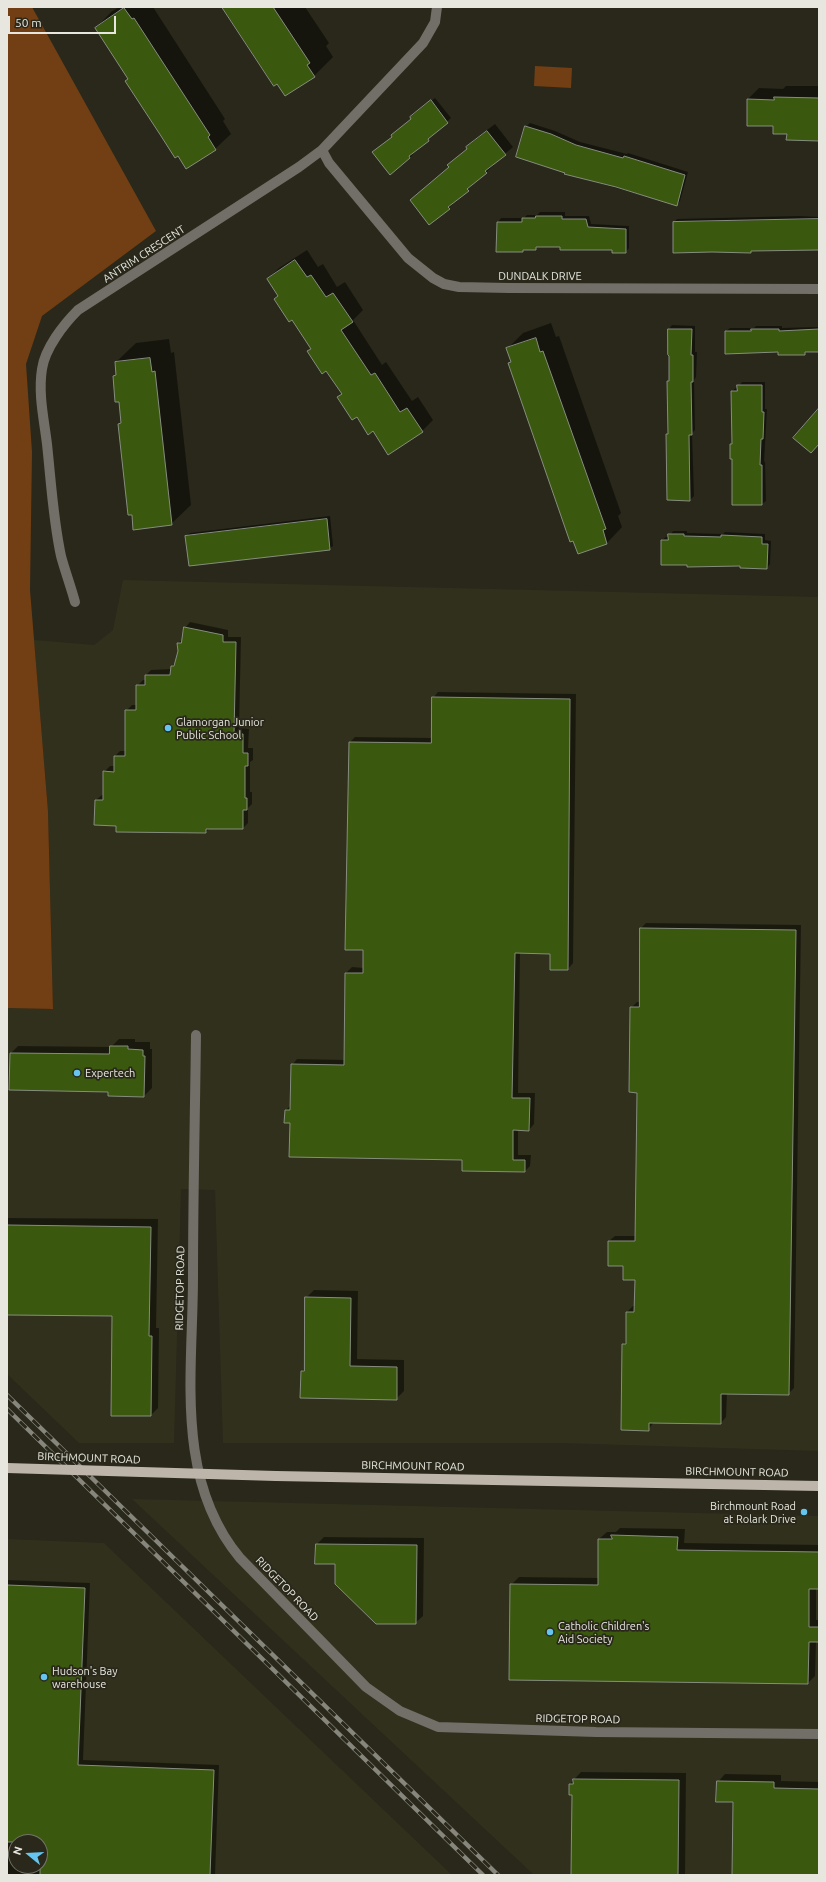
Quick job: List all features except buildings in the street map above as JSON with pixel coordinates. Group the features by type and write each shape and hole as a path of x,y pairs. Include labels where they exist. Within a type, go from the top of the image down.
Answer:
{"main road":[{"name":"BIRCHMOUNT ROAD","path":"7,1468 276,1476 819,1486"}],"street":[{"name":"ANTRIM CRESCENT","path":"75,602 61,556 41,409 42,368 47,354 59,331 78,310 300,167 322,150 423,43 435,22 436,7"},
{"name":"DUNDALK DRIVE","path":"322,150 329,163 408,258 433,278 444,284 459,287 517,288 819,289"},
{"name":"RIDGETOP ROAD","path":"196,1035 193,1292 190,1368 192,1433 200,1478 208,1504 218,1528 240,1558 366,1687 400,1711 438,1727 596,1732 819,1734"}],"shaded area":[{"path":"7,7 32,7 156,231 42,316 26,364 32,452 30,590 48,811 53,1009 7,1008"},
{"path":"535,66 572,68 571,88 534,86"},
{"path":"123,580 819,597 819,1451 561,1443 223,1443 215,1190 181,1189 174,1443 79,1443 7,1374 7,1008 53,1009 48,811 34,640 94,645 113,630"},
{"path":"132,1499 819,1516 819,1875 534,1875"},
{"path":"7,1539 104,1543 452,1875 7,1875"}],"railway":[{"path":"7,1395 498,1875"},
{"path":"7,1409 483,1875"}],"place":[{"name":"Glamorgan Junior Public School","path":"168,728"},
{"name":"Expertech","path":"77,1073"},
{"name":"Birchmount Road at Rolark Drive","path":"804,1512"},
{"name":"Catholic Children's Aid Society","path":"550,1632"},
{"name":"Hudson's Bay warehouse","path":"44,1677"}]}
